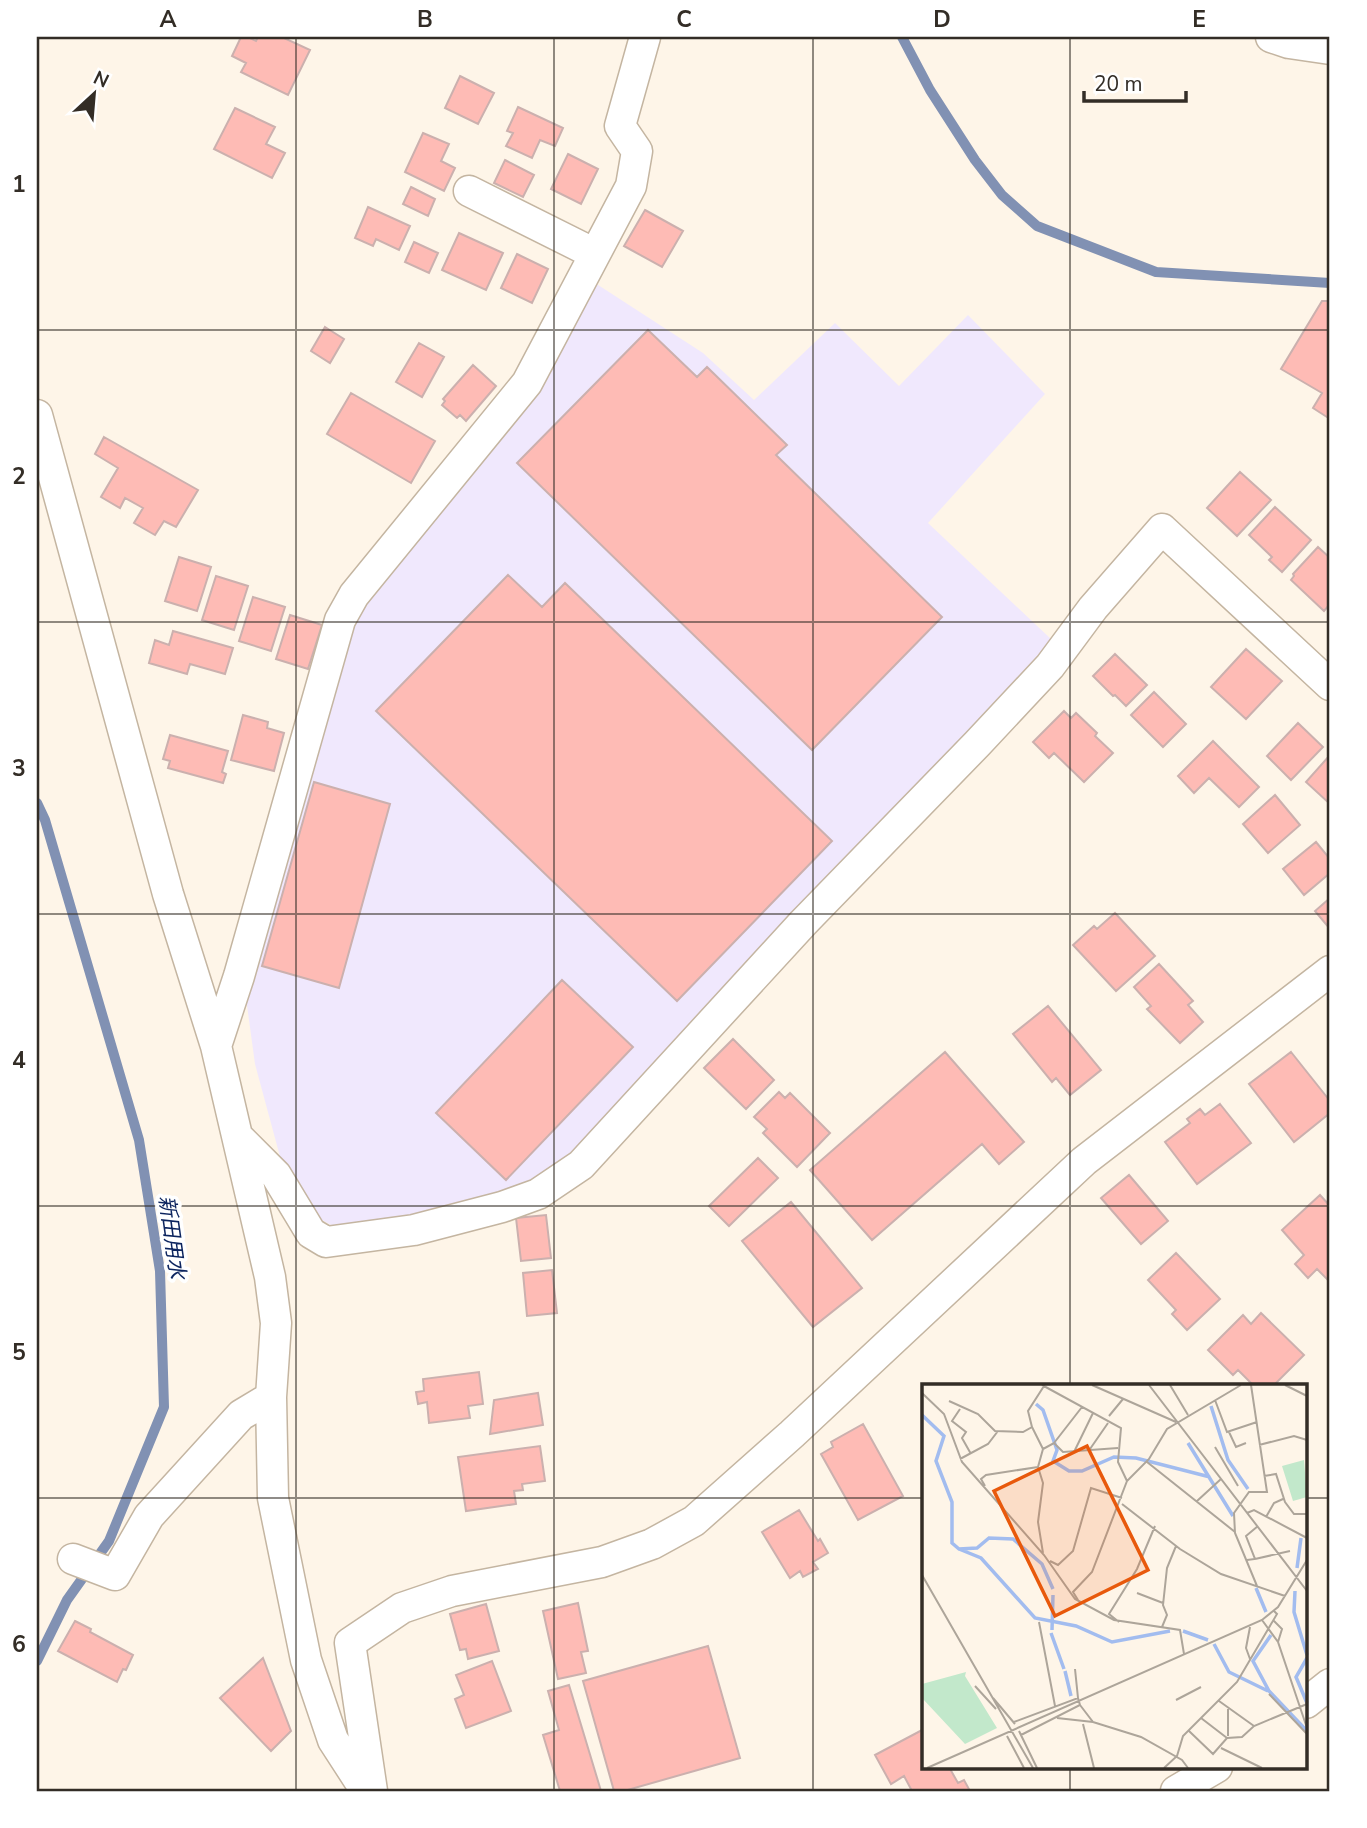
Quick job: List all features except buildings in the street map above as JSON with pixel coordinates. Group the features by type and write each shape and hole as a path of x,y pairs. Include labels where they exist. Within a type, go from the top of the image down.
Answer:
{"street":[{"path":"216,1046 340,620 354,595 527,383 631,186 637,151 620,126 645,37"},
{"path":"1271,37 1289,43 1330,49"},
{"path":"468,191 595,254"},
{"path":"37,415 168,894 216,1046 270,1277 276,1323 271,1397 273,1498 306,1660 333,1740 366,1791"},
{"path":"237,1137 276,1175 311,1234 326,1242 414,1230 502,1207 538,1194 581,1165 803,923 977,744 1050,666 1093,608 1162,529 1330,685"},
{"path":"372,1791 350,1643 401,1608 452,1591 602,1562 652,1544 694,1521 792,1434 1084,1161 1330,971"},
{"path":"73,1559 114,1575 149,1517 241,1415 271,1397"},
{"path":"1308,1701 1330,1684"},
{"path":"1176,1791 1214,1769"}],"shaded area":[{"path":"592,281 703,353 754,400 835,323 899,386 968,315 1045,394 928,523 1052,640 565,1164 532,1185 400,1220 333,1226 322,1220 282,1164 255,1064 246,998 348,634 370,592"}],"waterway":[{"path":"902,37 930,90 975,160 1002,195 1037,226 1156,272 1330,283"},
{"name":"新田用水","path":"37,803 45,820 139,1140 160,1271 164,1407 109,1541 67,1600 37,1661"}]}
